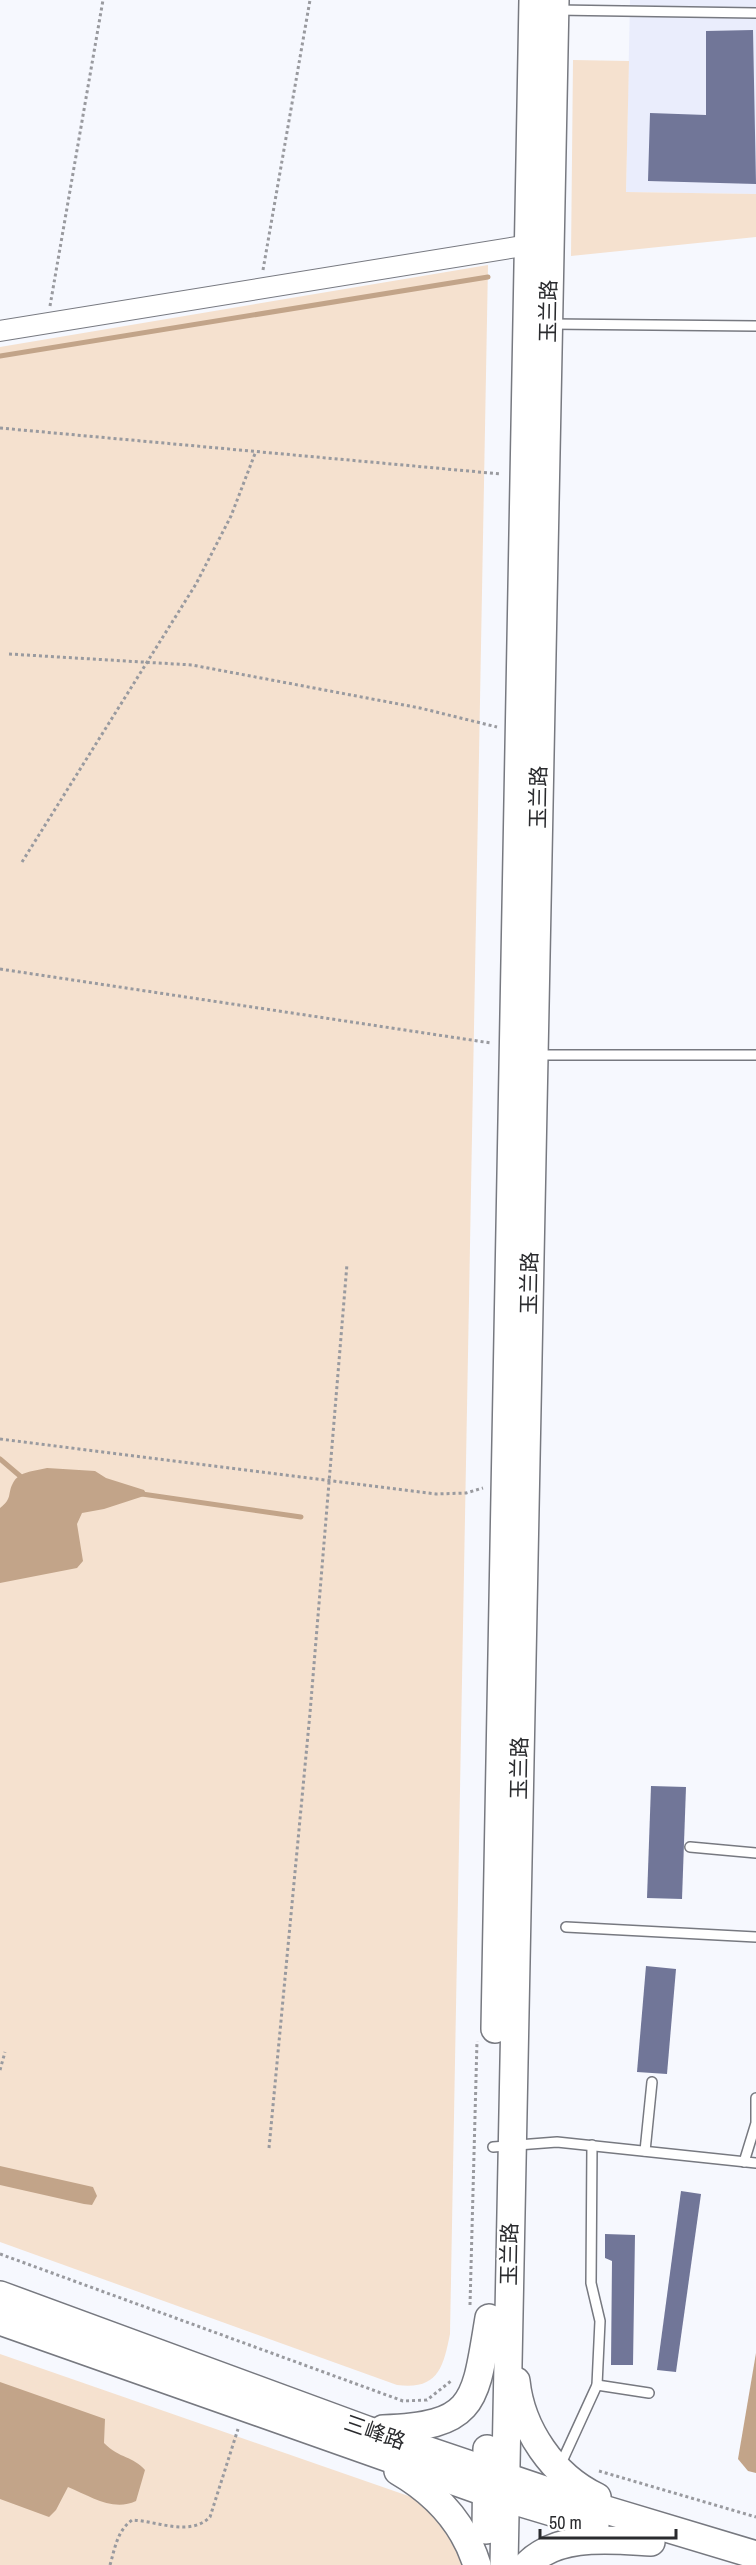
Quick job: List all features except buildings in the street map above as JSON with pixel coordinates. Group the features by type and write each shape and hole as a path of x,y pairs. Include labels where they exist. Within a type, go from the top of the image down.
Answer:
{"street":[{"name":"玉兰路","path":"504,2565 495,2484 489,2315 502,2146 523,1048 524,476 539,243 544,5"},
{"path":"0,331 539,243"},
{"name":"玉兰路","path":"502,2146 505,1481 523,1048 548,324 539,243"},
{"name":"三峰路","path":"0,2295 364,2439"},
{"path":"364,2439 427,2426 452,2418 467,2404 479,2381 489,2315"},
{"path":"489,2315 530,2428 551,2464 581,2490 651,2533"},
{"name":"三峰路","path":"0,2321 651,2533 729,2565"},
{"path":"364,2439 436,2498 455,2519 471,2544 477,2565"},
{"name":"玉兰路","path":"486,2565 495,2484"},
{"path":"527,2565 535,2556 566,2544 651,2533"},
{"name":"三峰路","path":"651,2533 756,2555"}],"lane":[{"path":"544,5 756,13"},
{"path":"548,324 756,326"},
{"path":"523,1048 542,1055 756,1055"},
{"path":"690,1847 756,1853"},
{"path":"566,1927 756,1937"},
{"path":"645,2151 652,2082"},
{"path":"744,2162 756,2123 756,2098"},
{"path":"502,2146 557,2142 756,2163"},
{"path":"564,2457 597,2385 600,2321 591,2283 592,2145"},
{"path":"597,2385 649,2393"}],"path":[{"path":"47,323 103,0"},
{"path":"259,289 310,0"},
{"path":"0,428 524,476"},
{"path":"22,862 196,584 231,516 256,452"},
{"path":"9,654 192,665 420,708 507,729"},
{"path":"0,969 523,1048"},
{"path":"269,2148 347,1264"},
{"path":"0,1439 435,1494 466,1493 505,1481"},
{"path":"477,2034 489,2315"},
{"path":"0,2070 5,2052"},
{"path":"0,2254 403,2401 428,2400 457,2376"},
{"path":"110,2565 117,2538 124,2526 132,2520 191,2528 201,2526 210,2517 238,2429"}],"shaded area":[{"path":"630,0 756,0 756,194 626,192"},
{"path":"573,60 629,61 626,192 756,194 756,237 571,256"},
{"path":"488,265 450,2334 441,2367 436,2374 430,2380 410,2386 397,2385 0,2242 0,347"},
{"path":"47,1468 95,1471 106,1478 144,1490 147,1495 104,1509 82,1513 77,1524 83,1561 77,1568 0,1583 0,1508 7,1501 11,1487 19,1476"},
{"path":"0,2166 93,2187 97,2196 92,2205 0,2185"},
{"path":"756,2353 756,2473 748,2471 738,2459"},
{"path":"0,2354 420,2500 431,2505 468,2565 0,2565"},
{"path":"0,2382 105,2419 104,2443 145,2470 136,2501 119,2505 110,2504 68,2487 56,2510 49,2517 0,2499"}],"waterway":[{"path":"0,356 488,277"},
{"path":"0,1459 20,1476"},
{"path":"142,1494 301,1517"}]}
